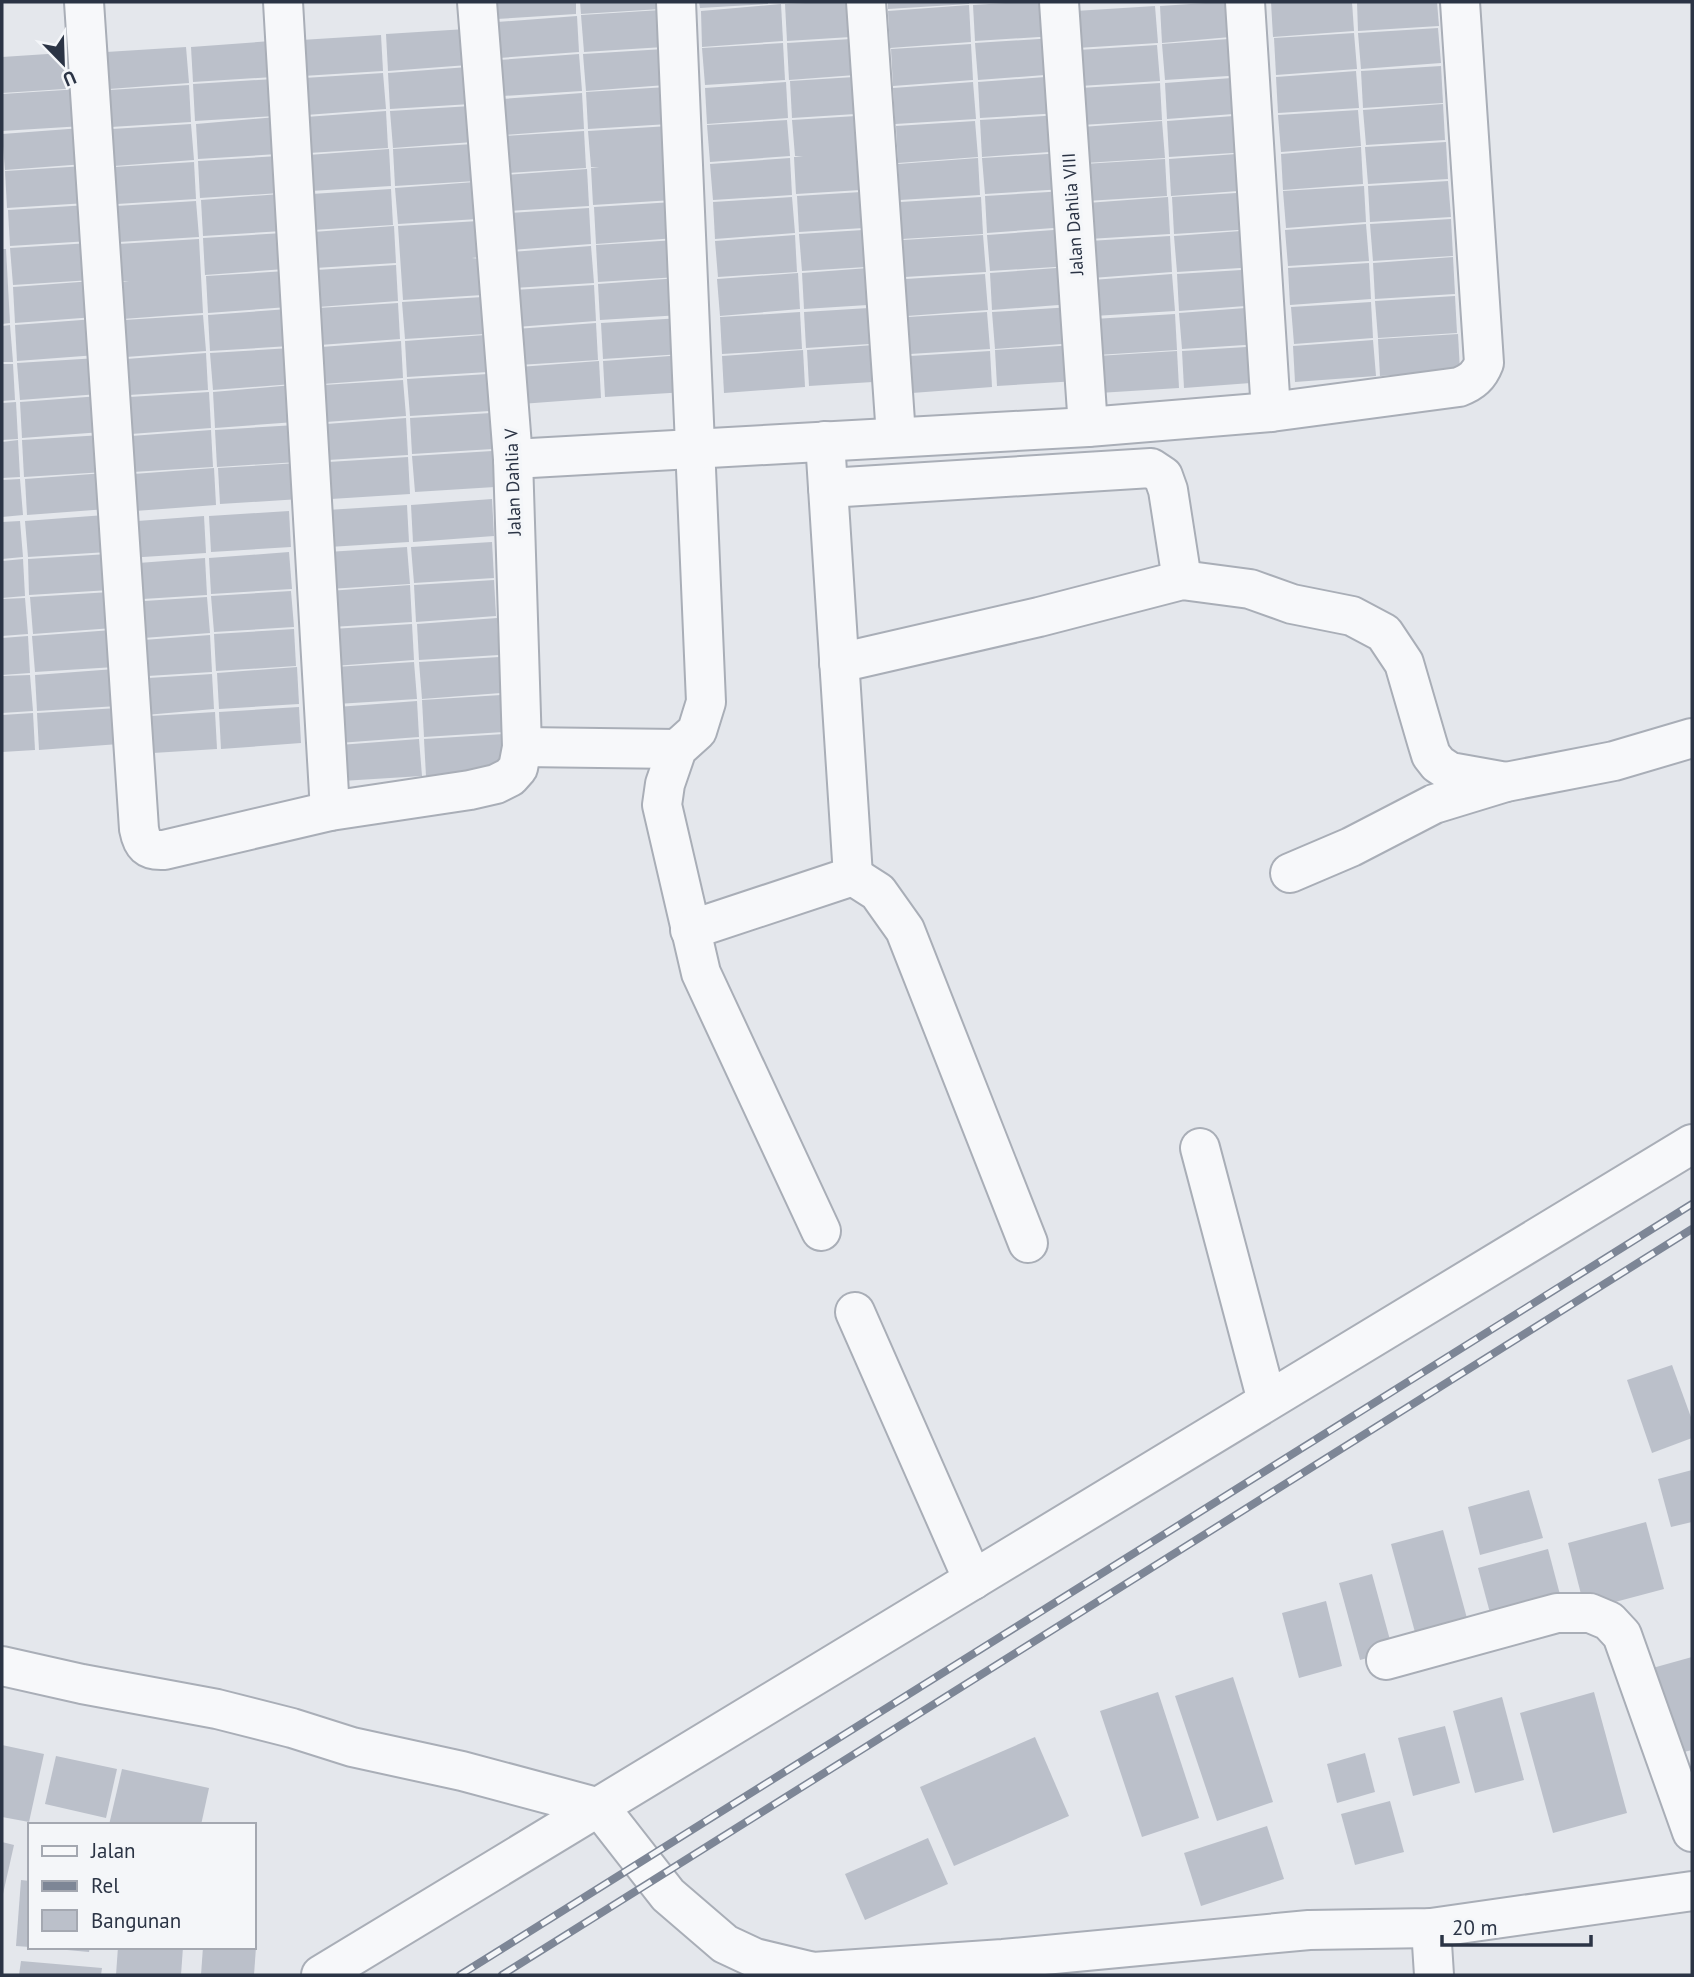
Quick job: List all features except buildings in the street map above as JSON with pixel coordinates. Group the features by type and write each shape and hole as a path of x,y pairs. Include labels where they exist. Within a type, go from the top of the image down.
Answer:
{"street":[{"name":"Jalan Dahlia V","path":"84,2 140,837 148,849 164,850 330,811 496,784 510,777 519,768 522,747 513,459 478,2"},
{"path":"283,2 330,811"},
{"path":"676,2 706,702 697,731 677,749 665,784 662,805 701,973 821,1231"},
{"path":"866,2 896,436"},
{"name":"Jalan Dahlia VIII","path":"1059,2 1088,426"},
{"path":"1245,2 1271,412"},
{"path":"513,459 1088,426 1271,412 1459,387 1471,382 1480,373 1484,363 1460,2"},
{"path":"825,440 853,876"},
{"path":"828,488 1151,468 1163,476 1168,490 1182,580"},
{"path":"839,663 1039,617 1182,580 1250,589 1292,604 1352,616 1384,633 1404,663 1427,742 1438,764 1450,772 1506,782"},
{"path":"1290,873 1351,847 1434,804 1506,782 1614,761 1692,738"},
{"path":"522,747 677,749"},
{"path":"690,930 853,876"},
{"path":"853,876 878,892 905,930 1028,1243"},
{"path":"321,1975 1692,1144"},
{"path":"1199,1148 1267,1401"},
{"path":"855,1312 973,1580"},
{"path":"1385,1660 1557,1614 1590,1613 1609,1621 1622,1635 1692,1832"},
{"path":"2,1666 217,1709 352,1747 462,1770 600,1808 668,1895 725,1944 755,1958 813,1972 1003,1959 1309,1930 1431,1928 1692,1891"},
{"path":"1431,1928 1434,1975"}],"railway":[{"path":"460,1975 1692,1204"},
{"path":"502,1975 1692,1229"}]}
